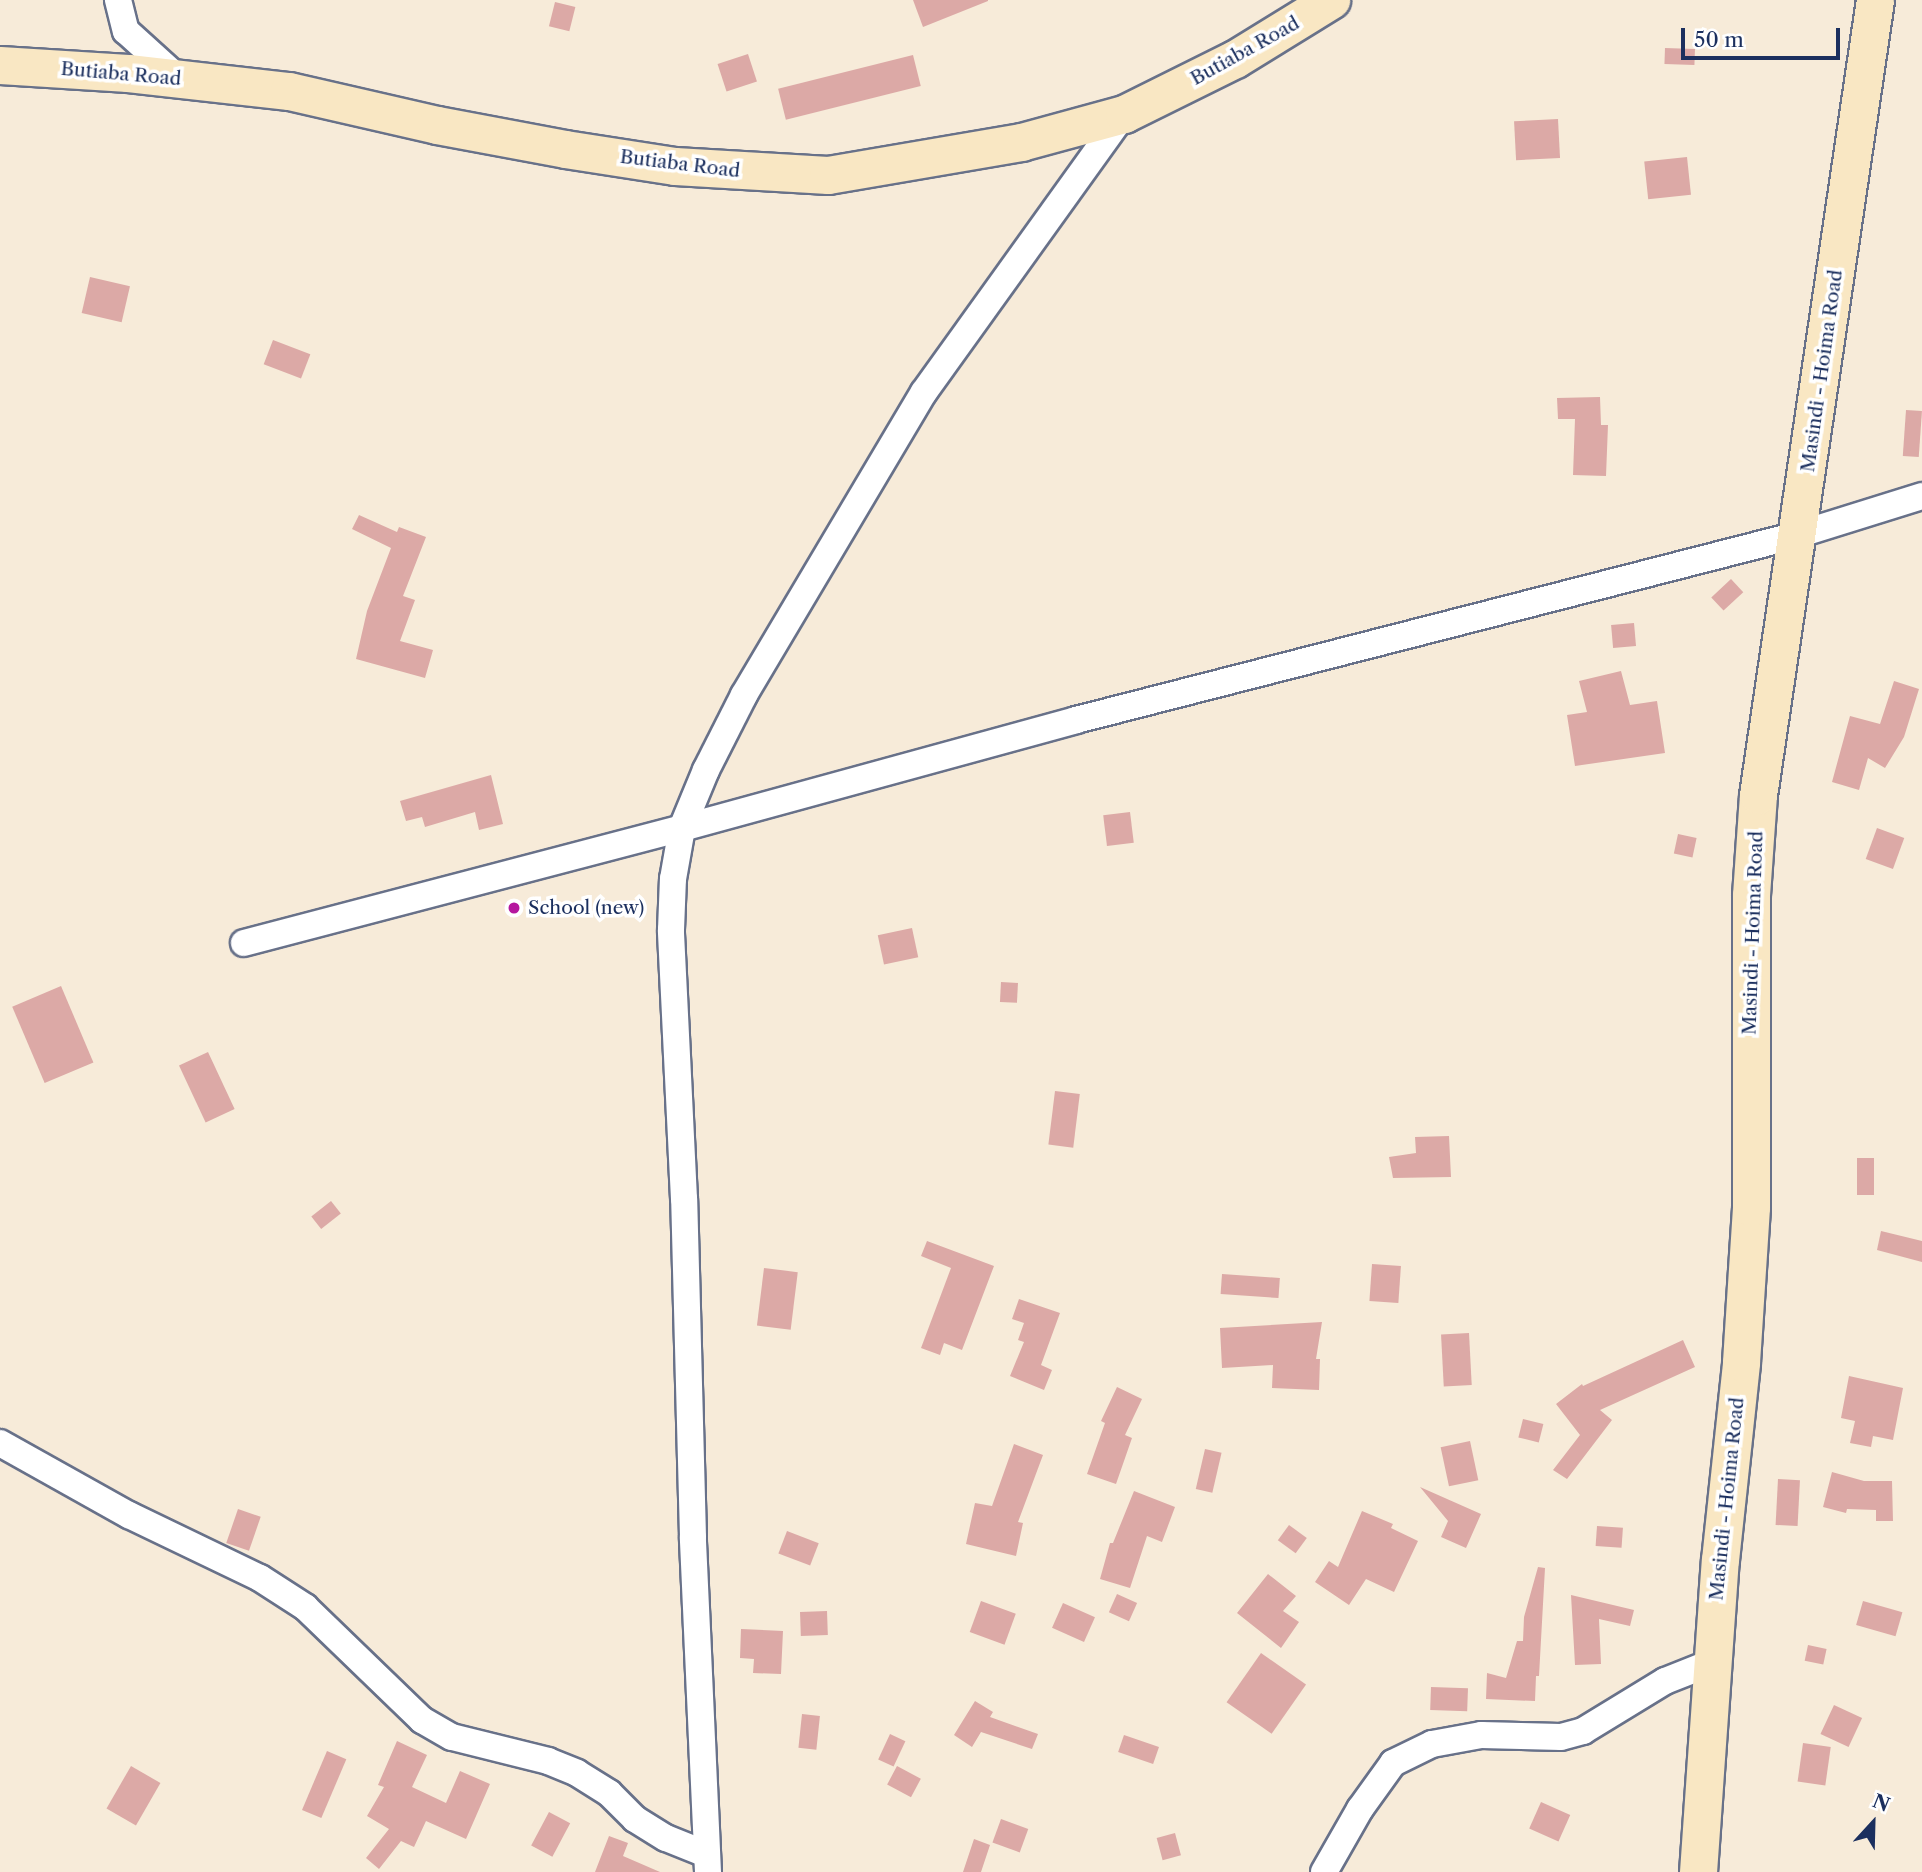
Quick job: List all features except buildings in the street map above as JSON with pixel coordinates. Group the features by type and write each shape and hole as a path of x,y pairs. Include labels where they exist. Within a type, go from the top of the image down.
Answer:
{"main road":[{"name":"Butiaba Road","path":"0,65 178,78 289,90 437,125 565,149 675,166 828,175 1021,142 1124,114 1235,59 1331,0"},
{"name":"Masindi - Hoima Road","path":"1698,1872 1720,1560 1741,1362 1751,1207 1751,895 1758,795 1875,0"}],"street":[{"path":"118,0 126,31 178,78"},
{"path":"707,1863 693,1537 684,1199 671,930 673,879 682,828 706,770 744,695 924,392 1124,114"},
{"path":"244,943 682,828 1076,720 1797,535 1922,496"},
{"path":"0,1443 130,1515 260,1578 305,1607 379,1682 422,1720 442,1732 452,1737 548,1761 577,1773 609,1793 635,1819 707,1863"},
{"path":"1324,1872 1360,1809 1393,1763 1432,1744 1481,1735 1561,1737 1583,1731 1665,1681 1713,1662"}],"place":[{"name":"School (new)","path":"514,908"}]}
